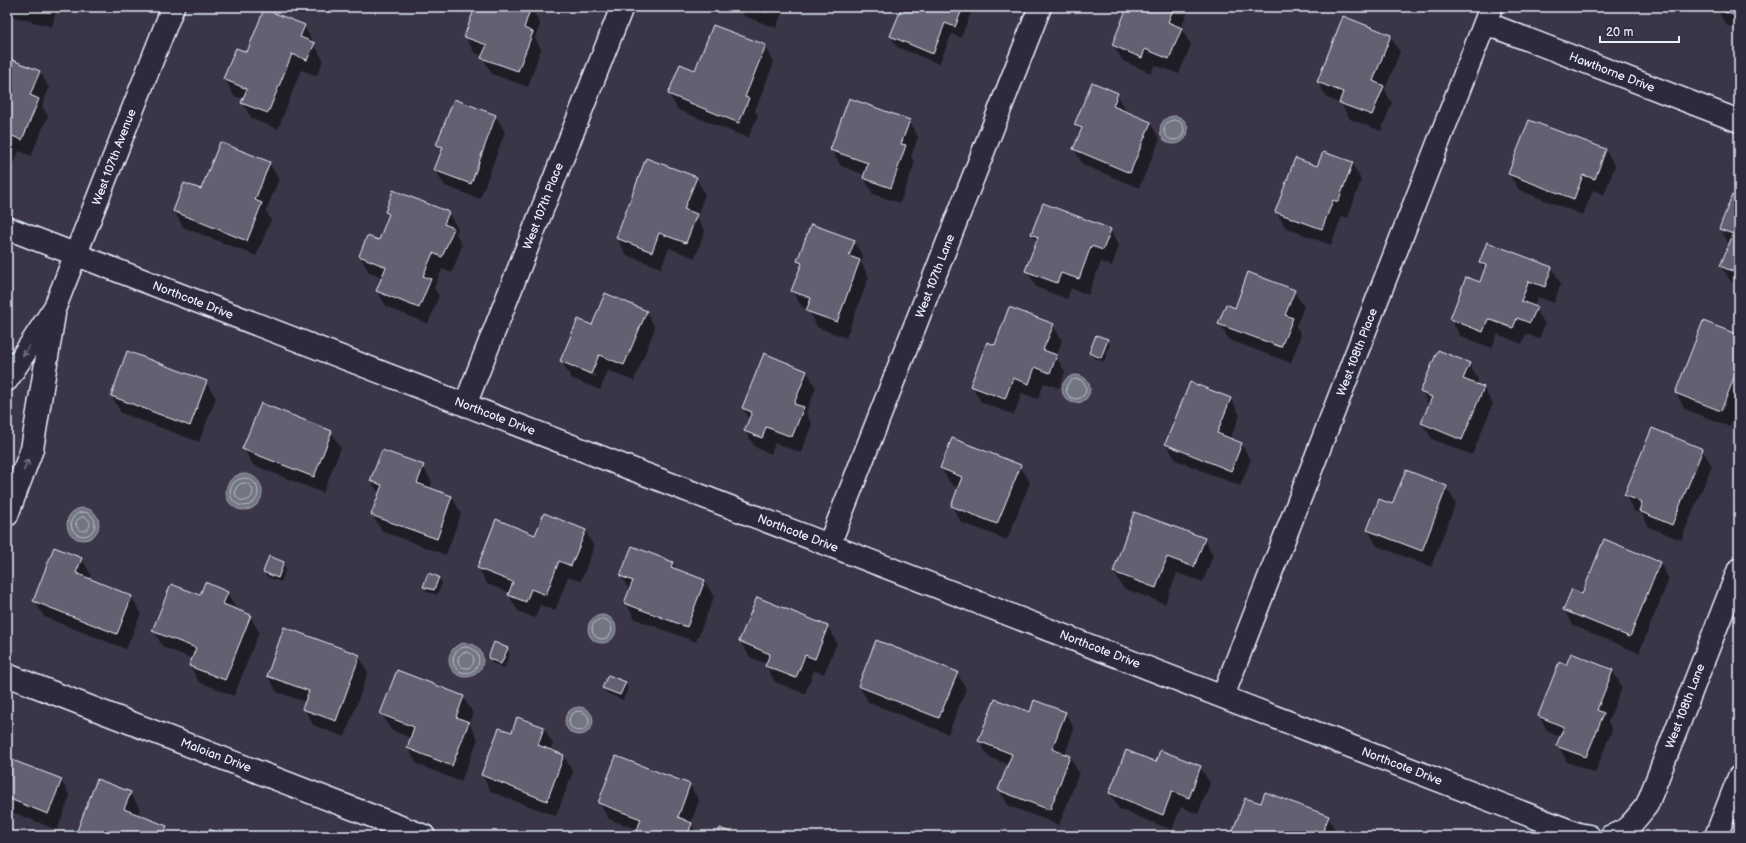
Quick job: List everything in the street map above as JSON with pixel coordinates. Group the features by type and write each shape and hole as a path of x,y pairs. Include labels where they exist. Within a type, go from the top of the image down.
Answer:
{"street":[{"name":"West 107th Avenue","path":"7,380 55,307 173,7"},
{"name":"West 107th Place","path":"465,405 622,7"},
{"name":"West 107th Lane","path":"829,545 1040,7"},
{"name":"Hawthorne Drive","path":"1488,15 1739,121"},
{"name":"West 108th Place","path":"1223,696 1488,15"},
{"name":"Northcote Drive","path":"7,228 1578,834 1589,836"},
{"name":"West 107th Avenue","path":"7,515 32,449 55,307"},
{"name":"West 108th Lane","path":"1615,835 1636,819 1647,805 1739,569"},
{"name":"Maloian Drive","path":"7,675 424,836"},
{"path":"1716,836 1739,777"}],"water":[{"path":"1174,116 1184,120 1188,130 1184,140 1174,144 1164,140 1160,130 1164,120"},
{"path":"1076,375 1086,379 1090,389 1086,399 1076,403 1066,399 1062,389 1066,379"},
{"path":"244,474 254,477 259,482 262,492 259,502 254,507 244,510 234,507 229,502 226,492 229,482 234,477"},
{"path":"80,508 86,508 96,515 99,524 98,530 92,537 86,540 80,540 70,533 67,527 67,521 74,511"},
{"path":"602,615 612,619 616,629 612,639 602,643 592,639 588,629 592,619"},
{"path":"466,643 478,648 483,660 478,672 466,677 454,672 449,660 454,648"},
{"path":"579,707 589,711 593,721 589,731 579,735 569,731 565,721 569,711"}],"building":[{"path":"475,7 531,7 524,28 533,32 518,71 481,58 487,45 464,37"},
{"path":"753,7 769,7 767,12"},
{"path":"902,7 963,7 955,27 945,23 933,54 890,36"},
{"path":"1119,7 1174,7 1168,22 1182,28 1169,59 1145,49 1142,58 1112,45 1126,10"},
{"path":"1717,7 1739,7 1739,17 1716,9"},
{"path":"264,9 305,25 300,37 315,43 307,60 292,54 268,113 241,103 247,89 223,79 236,48 247,52"},
{"path":"1343,16 1391,35 1373,81 1384,86 1372,115 1339,103 1343,92 1317,82"},
{"path":"713,25 766,45 745,97 749,98 739,123 668,94 680,64 695,70"},
{"path":"7,58 40,71 30,95 39,99 22,140 10,135 7,142"},
{"path":"1092,82 1118,93 1113,106 1151,122 1130,173 1073,149 1082,128 1074,125"},
{"path":"849,98 910,120 901,144 906,145 891,188 863,178 868,163 830,150"},
{"path":"454,99 496,115 471,184 434,170 443,147 436,145"},
{"path":"1529,120 1606,149 1595,179 1583,175 1574,199 1508,174"},
{"path":"220,142 270,162 255,200 262,203 247,241 173,211 184,183 201,189"},
{"path":"1323,152 1353,162 1338,202 1333,200 1322,229 1275,212 1295,158 1317,166"},
{"path":"646,158 697,177 684,209 697,214 686,243 659,233 652,252 616,238"},
{"path":"393,190 449,212 444,224 454,228 442,257 433,253 423,276 431,279 419,308 376,291 386,267 359,256 367,236 379,240 389,214 385,212"},
{"path":"1732,195 1739,198 1739,274 1720,266 1733,234 1719,229"},
{"path":"1043,203 1111,229 1103,250 1091,246 1079,279 1061,273 1057,283 1025,271 1038,237 1031,234"},
{"path":"811,224 855,240 849,256 860,260 837,322 806,311 811,298 791,291 802,263 797,261"},
{"path":"1487,242 1552,267 1545,287 1529,281 1521,301 1537,307 1530,323 1517,318 1513,328 1488,319 1483,332 1450,319 1466,277 1480,282 1486,265 1479,263"},
{"path":"1248,272 1295,290 1285,315 1293,318 1281,347 1218,324 1226,304 1235,308"},
{"path":"605,293 647,311 624,365 599,355 591,374 560,361 578,319 592,325"},
{"path":"1009,307 1054,324 1043,350 1057,355 1050,373 1035,367 1029,384 1013,378 1005,399 970,386 987,342 995,345"},
{"path":"1703,321 1739,335 1739,365 1721,411 1675,393"},
{"path":"1096,335 1108,339 1101,358 1089,353"},
{"path":"1438,350 1470,363 1463,379 1484,387 1462,440 1421,423 1432,397 1420,392"},
{"path":"127,351 207,381 190,426 111,396"},
{"path":"764,353 807,371 794,404 804,407 792,437 766,427 762,438 744,431 752,412 742,408"},
{"path":"1190,382 1231,398 1217,433 1242,443 1231,471 1165,444"},
{"path":"261,403 332,431 314,477 242,449"},
{"path":"1652,428 1703,449 1672,525 1639,511 1642,502 1624,495"},
{"path":"952,438 1021,465 997,524 951,506 962,477 940,468"},
{"path":"382,450 424,465 417,483 452,496 437,539 371,515 382,485 370,481"},
{"path":"1406,470 1447,486 1422,551 1367,530 1379,499 1392,504"},
{"path":"1134,512 1205,538 1194,567 1167,557 1156,588 1113,572"},
{"path":"544,513 586,530 571,566 559,561 546,595 531,589 526,602 508,595 513,582 477,568 496,519 535,535"},
{"path":"1604,539 1660,562 1630,637 1563,610 1572,589 1582,594"},
{"path":"632,546 673,562 671,567 705,580 687,627 624,603 633,581 620,576"},
{"path":"54,547 82,558 76,573 132,596 117,634 33,601"},
{"path":"269,556 284,562 278,578 263,572"},
{"path":"428,573 439,577 434,590 423,587"},
{"path":"205,582 228,592 223,604 251,615 225,680 189,666 196,648 152,631 171,584 200,595"},
{"path":"757,597 828,626 815,659 805,655 796,678 765,666 770,654 739,641"},
{"path":"284,627 360,655 336,721 302,709 309,691 267,676"},
{"path":"876,640 958,672 939,718 858,686"},
{"path":"494,642 508,648 501,664 488,658"},
{"path":"1571,653 1613,670 1597,710 1604,713 1586,757 1556,746 1564,727 1538,716 1559,662 1566,665"},
{"path":"397,670 464,696 456,717 469,722 452,766 407,748 414,727 380,714"},
{"path":"608,675 626,682 620,695 602,688"},
{"path":"995,699 1030,712 1034,700 1066,712 1052,749 1070,756 1050,810 998,790 1012,754 978,741"},
{"path":"517,717 544,727 538,745 564,755 547,801 481,775 499,728 512,732"},
{"path":"1126,750 1156,762 1160,750 1201,766 1189,798 1172,791 1163,815 1109,793"},
{"path":"616,756 690,784 678,817 692,823 687,836 635,836 641,819 598,803"},
{"path":"7,758 62,779 48,814 7,798"},
{"path":"97,779 131,792 124,809 167,826 163,836 75,836"},
{"path":"1265,792 1329,816 1321,836 1231,836 1245,798 1261,803"},
{"path":"720,828 739,836 717,836"},
{"path":"209,829 227,836 206,836"}]}
